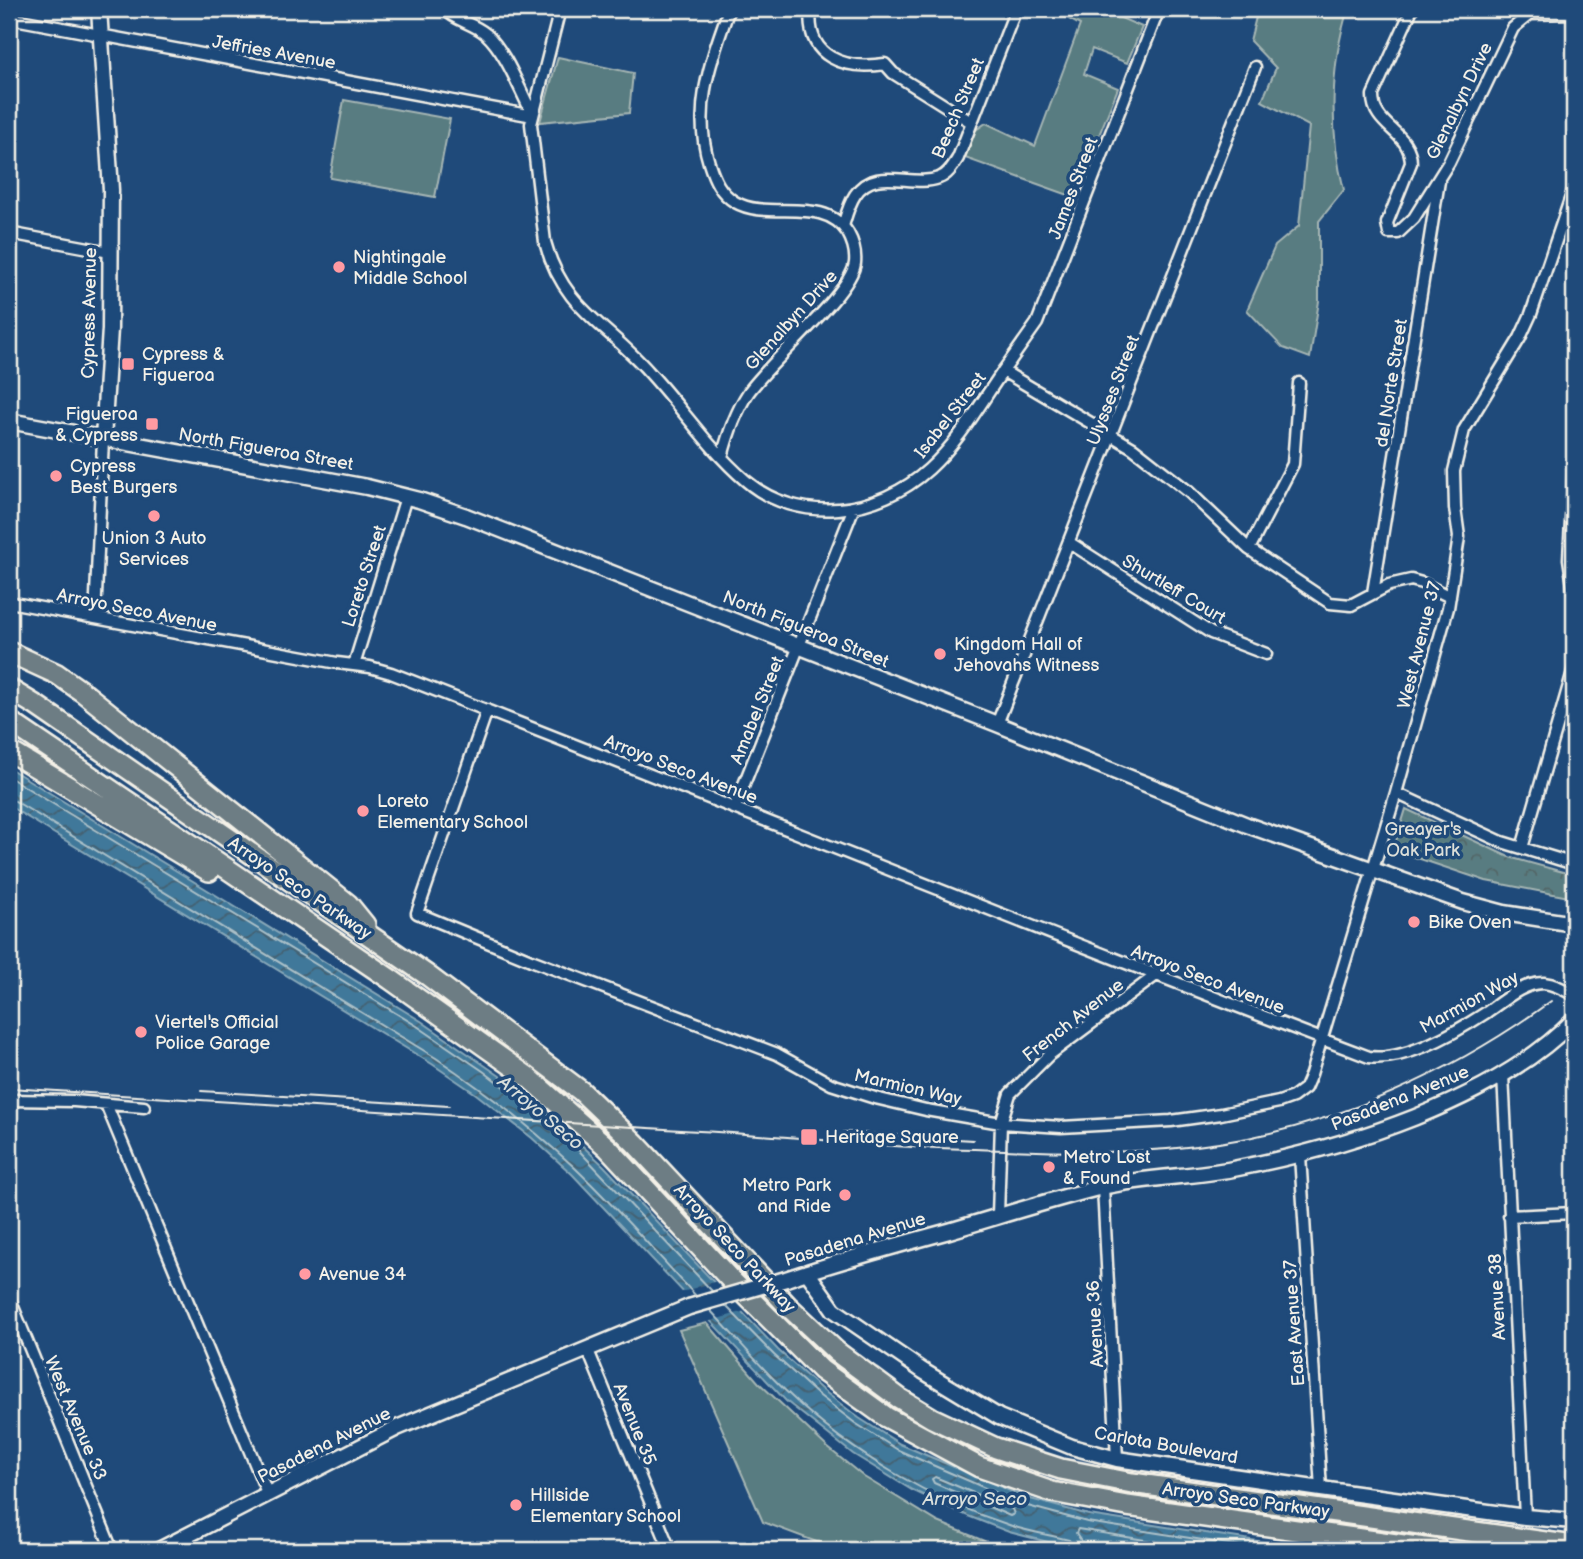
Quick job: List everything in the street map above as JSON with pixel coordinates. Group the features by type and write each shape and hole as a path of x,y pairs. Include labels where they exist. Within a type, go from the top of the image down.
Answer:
{"highway":[{"path":"9,652 57,674 84,693 348,904 379,942"},
{"name":"Arroyo Seco Parkway","path":"9,689 427,975 581,1091 635,1143 788,1306 837,1352 899,1398 932,1418 996,1448 1061,1469 1132,1483 1574,1546"},
{"name":"Arroyo Seco Parkway","path":"9,721 390,979 528,1077 608,1148 728,1278 821,1370 886,1417 979,1467 1052,1492 1127,1506 1439,1550"},
{"path":"9,751 390,979"}],"main road":[{"name":"Cypress Avenue","path":"99,9 111,190 110,329 103,439"},
{"name":"North Figueroa Street","path":"9,421 379,489 466,516 1247,825 1474,905 1541,920 1574,924"},
{"name":"Pasadena Avenue","path":"159,1550 397,1428 689,1307 998,1215 1103,1187 1137,1180 1231,1170 1363,1136 1421,1115 1503,1075 1557,1036 1574,1020"},
{"name":"Carlota Boulevard","path":"807,1272 834,1310 966,1399 1036,1434 1072,1447 1117,1459 1525,1517 1574,1521"}],"street":[{"path":"444,9 489,37 499,50 533,116"},
{"name":"Isabel Street","path":"560,9 531,124 545,242 557,276 582,309 647,370 747,482 780,501 815,509 854,508 895,493 930,468 945,452 1003,371 1112,435 1162,469 1249,549 1330,603 1351,605 1388,585 1411,580 1450,597"},
{"path":"729,9 712,57 704,92 703,134 714,177 720,188 737,203 749,208 817,212 843,226"},
{"path":"811,9 814,38 828,56 849,66 885,64 893,73 971,122"},
{"name":"Beech Street","path":"843,226 855,195 863,186 891,178 938,178 950,171 958,158 1016,9"},
{"name":"James Street","path":"1003,371 1037,323 1158,9"},
{"name":"Glenalbyn Drive","path":"1412,9 1373,95 1373,106 1378,115 1408,146 1411,154 1411,163 1387,223 1389,233 1398,233 1407,225 1440,177 1513,28 1530,15 1574,13"},
{"name":"Jeffries Avenue","path":"9,18 533,116"},
{"name":"Ulysses Street","path":"997,724 1255,66"},
{"name":"del Norte Street","path":"1373,593 1440,177"},
{"name":"West Avenue 37","path":"1321,1039 1396,793 1450,597 1459,537 1454,471 1464,430 1520,338 1531,314 1574,188"},
{"name":"Glenalbyn Drive","path":"722,457 732,424 748,394 852,275 854,249 843,226"},
{"path":"9,233 110,252"},
{"path":"1249,549 1293,464 1299,383"},
{"name":"Cypress Avenue","path":"95,618 103,439"},
{"path":"1574,463 1569,559 1574,592"},
{"name":"Loreto Street","path":"354,665 406,497"},
{"name":"Amabel Street","path":"735,807 854,508"},
{"name":"Shurtleff Court","path":"1070,543 1211,633 1266,654"},
{"name":"Arroyo Seco Avenue","path":"9,602 391,673 735,807 1155,976 1321,1039"},
{"path":"1522,848 1574,668"},
{"name":"Marmion Way","path":"487,710 417,913 531,960 777,1054 831,1084 875,1098 1001,1123 1061,1127 1121,1125 1221,1114 1293,1097 1305,1088 1321,1039 1369,1058 1381,1059 1416,1049 1474,1020 1530,985 1543,983 1574,995"},
{"path":"1396,793 1502,842 1574,864"},
{"name":"French Avenue","path":"998,1215 1001,1123 1010,1094 1049,1055 1155,976"},
{"name":"Avenue 38","path":"1503,1075 1525,1517"},
{"path":"9,1100 74,1101 144,1107"},
{"path":"106,1104 268,1495"},
{"name":"East Avenue 37","path":"1300,1154 1321,1489"},
{"name":"Avenue 36","path":"1103,1187 1117,1459"},
{"path":"1509,1216 1574,1213"},
{"name":"West Avenue 33","path":"9,1297 112,1550"},
{"name":"Avenue 35","path":"587,1348 670,1550"}],"green space":[{"path":"1051,9 1100,9 1142,27 1127,63 1092,49 1084,74 1118,88 1074,197 965,158 973,132 986,123 1035,146 1080,25"},
{"path":"1258,9 1348,9 1338,53 1334,99 1336,146 1344,190 1319,221 1319,301 1310,358 1283,348 1247,310 1275,246 1299,226 1309,126 1262,101 1276,68 1250,41"},
{"path":"558,57 633,73 629,113 540,122"},
{"path":"344,100 450,119 435,197 330,178"},
{"name":"Greayer's Oak Park","path":"1406,809 1509,857 1574,875 1574,898 1486,881 1402,853 1396,841"},
{"path":"707,1323 759,1383 827,1447 864,1477 938,1522 1006,1550 838,1550 763,1522 679,1330"}],"water":[{"name":"Arroyo Seco","path":"9,768 421,1021 530,1097 604,1166 778,1350 820,1388 859,1418 900,1444 1027,1498 1089,1515 1316,1550 1079,1550 1009,1532 912,1490 853,1454 786,1401 572,1174 532,1138 432,1064 9,806"}],"pier":[{"path":"717,1281 745,1311 707,1322 679,1293"}],"tram line":[{"path":"9,1088 729,1133 905,1147 1059,1152 1139,1151 1192,1147 1263,1135 1351,1109 1393,1092 1475,1051 1551,1001"},
{"path":"201,1091 449,1106"},
{"path":"844,1132 973,1140"}],"place":[{"name":"Nightingale Middle School","path":"339,267"},
{"name":"Cypress & Figueroa","path":"128,364"},
{"name":"Figueroa & Cypress","path":"152,424"},
{"name":"Cypress Best Burgers","path":"56,476"},
{"name":"Union 3 Auto Services","path":"154,516"},
{"name":"Kingdom Hall of Jehovahs Witness","path":"940,654"},
{"name":"Loreto Elementary School","path":"363,811"},
{"name":"Bike Oven","path":"1414,922"},
{"name":"Viertel's Official Police Garage","path":"141,1032"},
{"name":"Heritage Square","path":"809,1137"},
{"name":"Metro Lost & Found","path":"1049,1167"},
{"name":"Metro Park and Ride","path":"845,1195"},
{"name":"Avenue 34","path":"305,1274"},
{"name":"Hillside Elementary School","path":"516,1505"}]}
